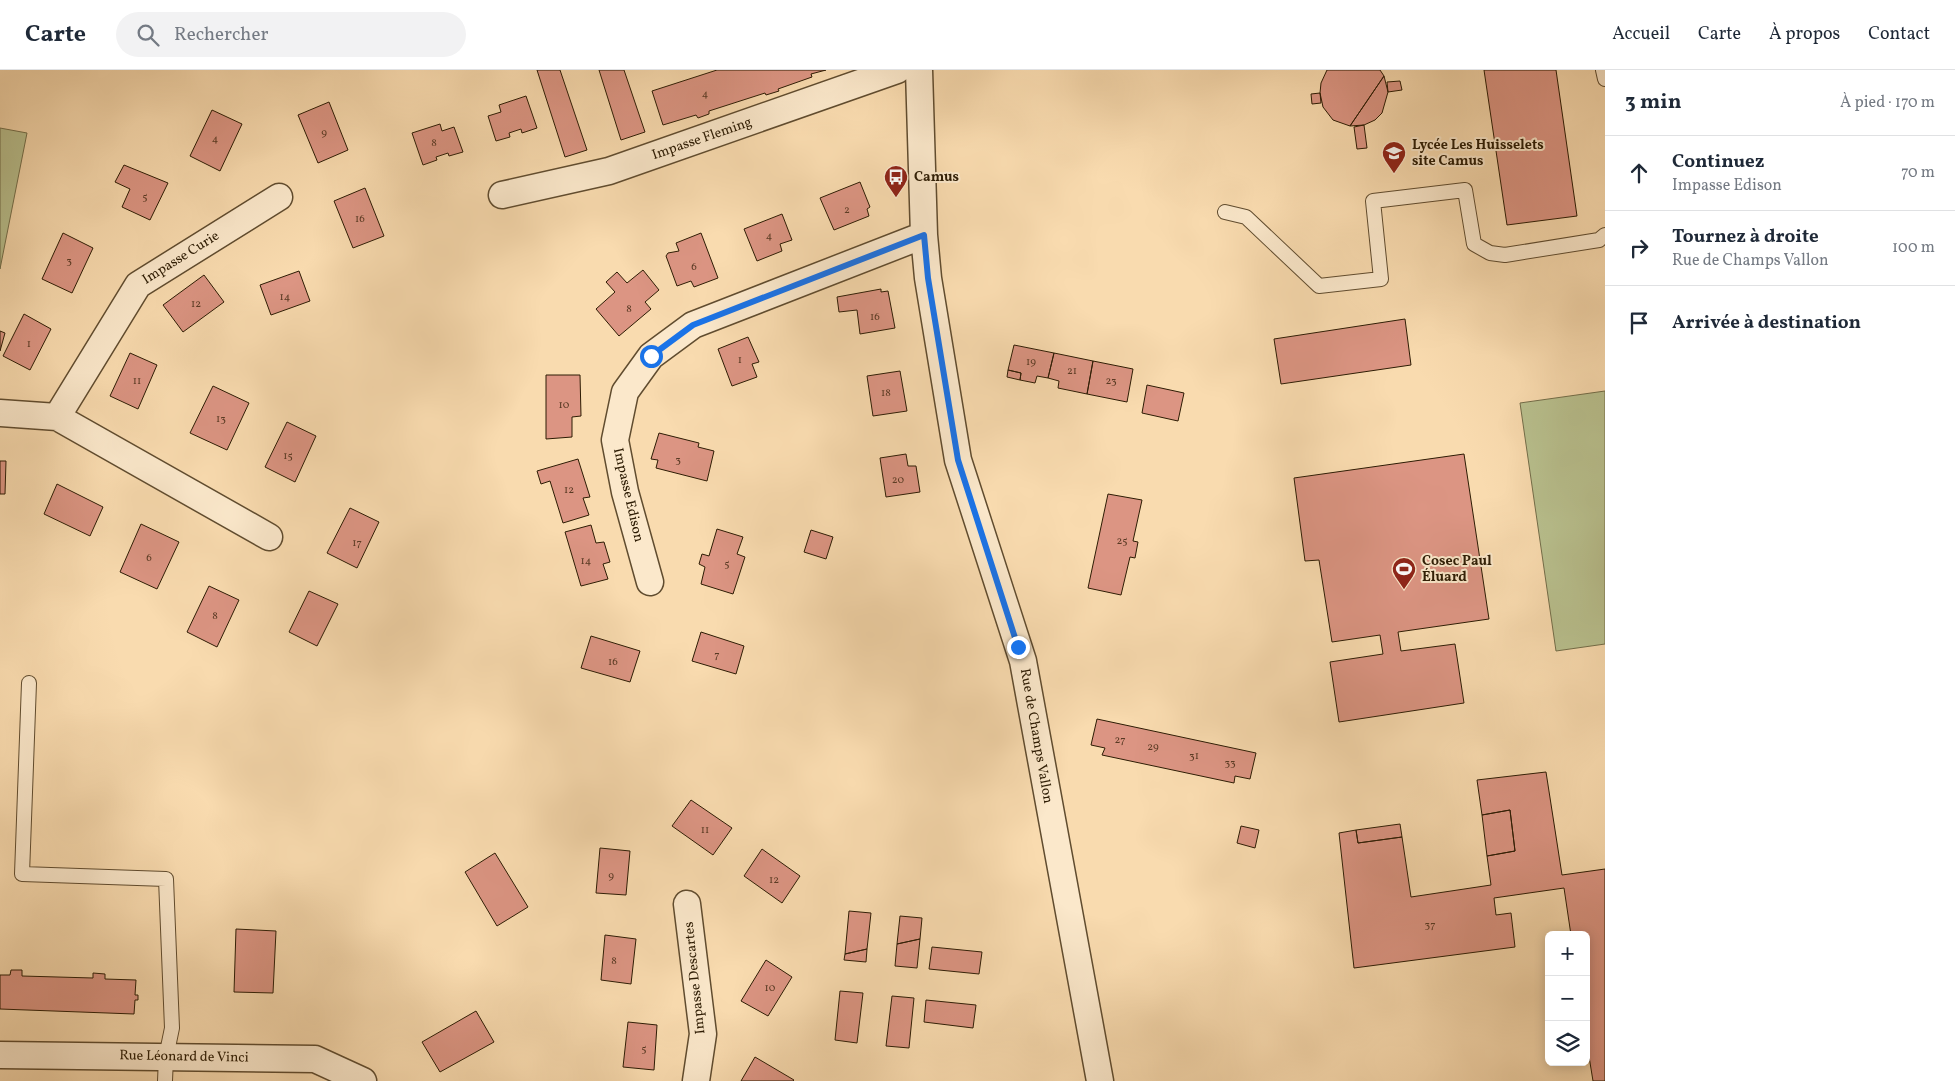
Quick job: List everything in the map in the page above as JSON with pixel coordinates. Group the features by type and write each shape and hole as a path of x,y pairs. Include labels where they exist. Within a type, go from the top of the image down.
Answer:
{"street":[{"name":"Impasse Fleming","path":"502,195 609,171 897,70"},
{"name":"Rue de Champs Vallon","path":"919,70 924,235 928,278 958,460 1022,661 1100,1081"},
{"name":"Impasse Curie","path":"57,417 138,285 279,197"},
{"name":"Impasse Edison","path":"650,582 625,492 615,440 625,392 651,356 693,325 924,235"},
{"path":"0,413 57,417 269,537"},
{"name":"Impasse Descartes","path":"687,904 703,1034 696,1081"},
{"name":"Rue Léonard de Vinci","path":"0,1055 166,1069 314,1059 363,1081"}],"lane":[{"path":"1603,70 1605,79"},
{"path":"1225,212 1246,217 1320,286 1381,279 1373,202 1465,190 1474,244 1490,253 1504,255 1600,240 1605,235"},
{"path":"29,683 22,874 166,879 172,1028 166,1069"}],"green space":[{"path":"0,128 27,133 0,269"},
{"path":"1605,391 1605,644 1556,651 1520,403"}],"building":[{"path":"537,70 560,70 587,150 565,157"},
{"path":"599,70 624,70 645,132 621,140"},
{"path":"717,70 826,70 811,74 812,77 778,89 779,91 766,95 765,93 709,111 709,114 698,118 696,115 663,125 652,91"},
{"path":"1327,70 1380,70 1384,76 1350,126 1333,120 1323,107 1320,93 1321,83"},
{"path":"1484,70 1556,70 1577,216 1507,225"},
{"path":"1384,76 1388,92 1382,113 1375,120 1364,125 1350,126"},
{"path":"1400,81 1402,90 1388,92 1387,82"},
{"path":"1320,93 1321,103 1312,104 1311,94"},
{"path":"526,96 537,128 522,133 521,129 509,133 510,137 496,141 488,116 501,112 499,105"},
{"path":"329,102 348,150 318,163 298,115"},
{"path":"212,110 242,124 220,171 190,156"},
{"path":"440,124 442,131 454,127 463,152 449,156 448,153 436,157 437,160 423,165 412,133"},
{"path":"1364,125 1367,148 1357,149 1354,127"},
{"path":"124,165 168,183 150,220 122,207 130,189 115,182"},
{"path":"860,182 870,207 867,209 869,216 834,230 820,198"},
{"path":"365,188 384,236 353,248 334,201"},
{"path":"782,214 792,240 780,244 782,251 757,261 744,229"},
{"path":"63,233 93,248 72,293 42,279"},
{"path":"701,233 718,278 694,287 691,281 677,286 666,256 668,253 679,251 676,243"},
{"path":"643,270 659,290 645,302 651,309 619,336 596,309 615,292 606,282 617,272 627,283"},
{"path":"299,271 310,301 271,315 260,285"},
{"path":"204,275 224,302 183,332 163,305"},
{"path":"881,289 881,292 888,291 895,328 860,334 857,310 839,312 837,297"},
{"path":"24,314 51,329 30,370 3,356"},
{"path":"1405,319 1411,365 1281,384 1274,339"},
{"path":"0,331 5,333 0,351"},
{"path":"748,337 759,362 752,364 757,377 732,386 718,349"},
{"path":"1014,345 1054,353 1048,378 1037,376 1035,383 1020,380 1021,373 1008,370"},
{"path":"130,353 157,365 138,409 110,396"},
{"path":"1054,353 1093,361 1087,394 1058,388 1059,381 1048,378"},
{"path":"1093,361 1133,369 1127,402 1087,394"},
{"path":"1008,370 1021,373 1020,380 1007,377"},
{"path":"900,371 907,411 873,416 867,376"},
{"path":"546,375 580,375 581,416 572,417 572,437 546,439"},
{"path":"1147,385 1184,393 1178,421 1142,413"},
{"path":"213,386 249,403 227,450 190,433"},
{"path":"287,422 316,436 295,482 265,467"},
{"path":"659,433 699,443 698,447 714,451 707,481 656,468 658,460 651,459"},
{"path":"906,454 908,466 916,466 920,492 886,497 880,458"},
{"name":"Cosec Paul Éluard","path":"1464,454 1489,619 1398,632 1401,651 1455,644 1464,703 1339,722 1330,662 1383,654 1380,635 1332,642 1319,560 1305,561 1294,478"},
{"path":"578,459 590,497 583,498 589,515 563,523 550,481 541,484 537,471"},
{"path":"0,461 6,461 5,494 0,494"},
{"path":"57,484 103,507 90,536 44,514"},
{"path":"1108,494 1142,500 1133,541 1138,542 1135,558 1130,557 1121,595 1088,588"},
{"path":"350,508 379,522 357,568 327,553"},
{"path":"141,524 179,542 157,589 120,572"},
{"path":"591,525 596,543 604,542 610,562 603,564 608,579 581,586 565,532"},
{"path":"717,529 743,537 737,554 745,557 733,594 701,584 705,567 699,564 702,554 709,556"},
{"path":"811,530 833,537 826,559 804,552"},
{"path":"209,586 239,600 217,647 187,632"},
{"path":"309,591 338,604 317,646 289,632"},
{"path":"701,632 744,646 736,674 692,661"},
{"path":"591,636 640,651 630,682 581,668"},
{"path":"1097,719 1256,753 1250,779 1235,776 1234,783 1102,755 1105,748 1091,745"},
{"path":"1546,772 1562,875 1605,869 1605,1081 1593,1081 1590,1063 1590,931 1570,931 1564,888 1494,898 1496,915 1511,913 1515,947 1354,968 1339,833 1356,830 1358,843 1402,837 1411,897 1491,885 1487,856 1515,851 1510,810 1482,815 1477,780"},
{"path":"691,800 732,828 713,855 672,826"},
{"path":"1510,810 1515,851 1487,856 1482,815"},
{"path":"1400,824 1402,837 1358,843 1356,830"},
{"path":"1241,826 1259,830 1255,848 1237,843"},
{"path":"600,848 630,851 626,895 596,893"},
{"path":"762,849 800,876 782,903 744,876"},
{"path":"495,853 528,907 497,926 465,872"},
{"path":"849,911 871,913 867,949 845,954"},
{"path":"900,916 922,918 920,939 897,944"},
{"path":"236,929 276,931 273,993 234,992"},
{"path":"605,935 636,939 631,984 601,980"},
{"path":"920,939 917,968 895,966 897,944"},
{"path":"932,947 982,952 979,974 929,969"},
{"path":"867,949 866,962 844,960 845,954"},
{"path":"766,960 792,977 768,1016 741,1001"},
{"path":"11,970 22,970 22,976 93,978 93,973 105,974 105,979 136,980 135,995 138,995 138,1000 135,1000 134,1014 0,1009 0,975 10,975"},
{"path":"840,991 863,993 857,1043 835,1040"},
{"path":"892,996 914,998 909,1048 886,1046"},
{"path":"926,1000 976,1005 973,1028 924,1022"},
{"path":"476,1011 494,1042 440,1072 422,1042"},
{"path":"628,1022 657,1025 654,1070 623,1067"},
{"path":"755,1057 794,1080 741,1081"}],"place":[{"name":"Lycée Les Huisselets site Camus","path":"1394,174"},
{"name":"Camus","path":"896,198"},
{"name":"Cosec Paul Éluard","path":"1404,590"}],"route":[{"path":"651,356 693,325 924,235 928,278 958,460 1018,647"}]}
